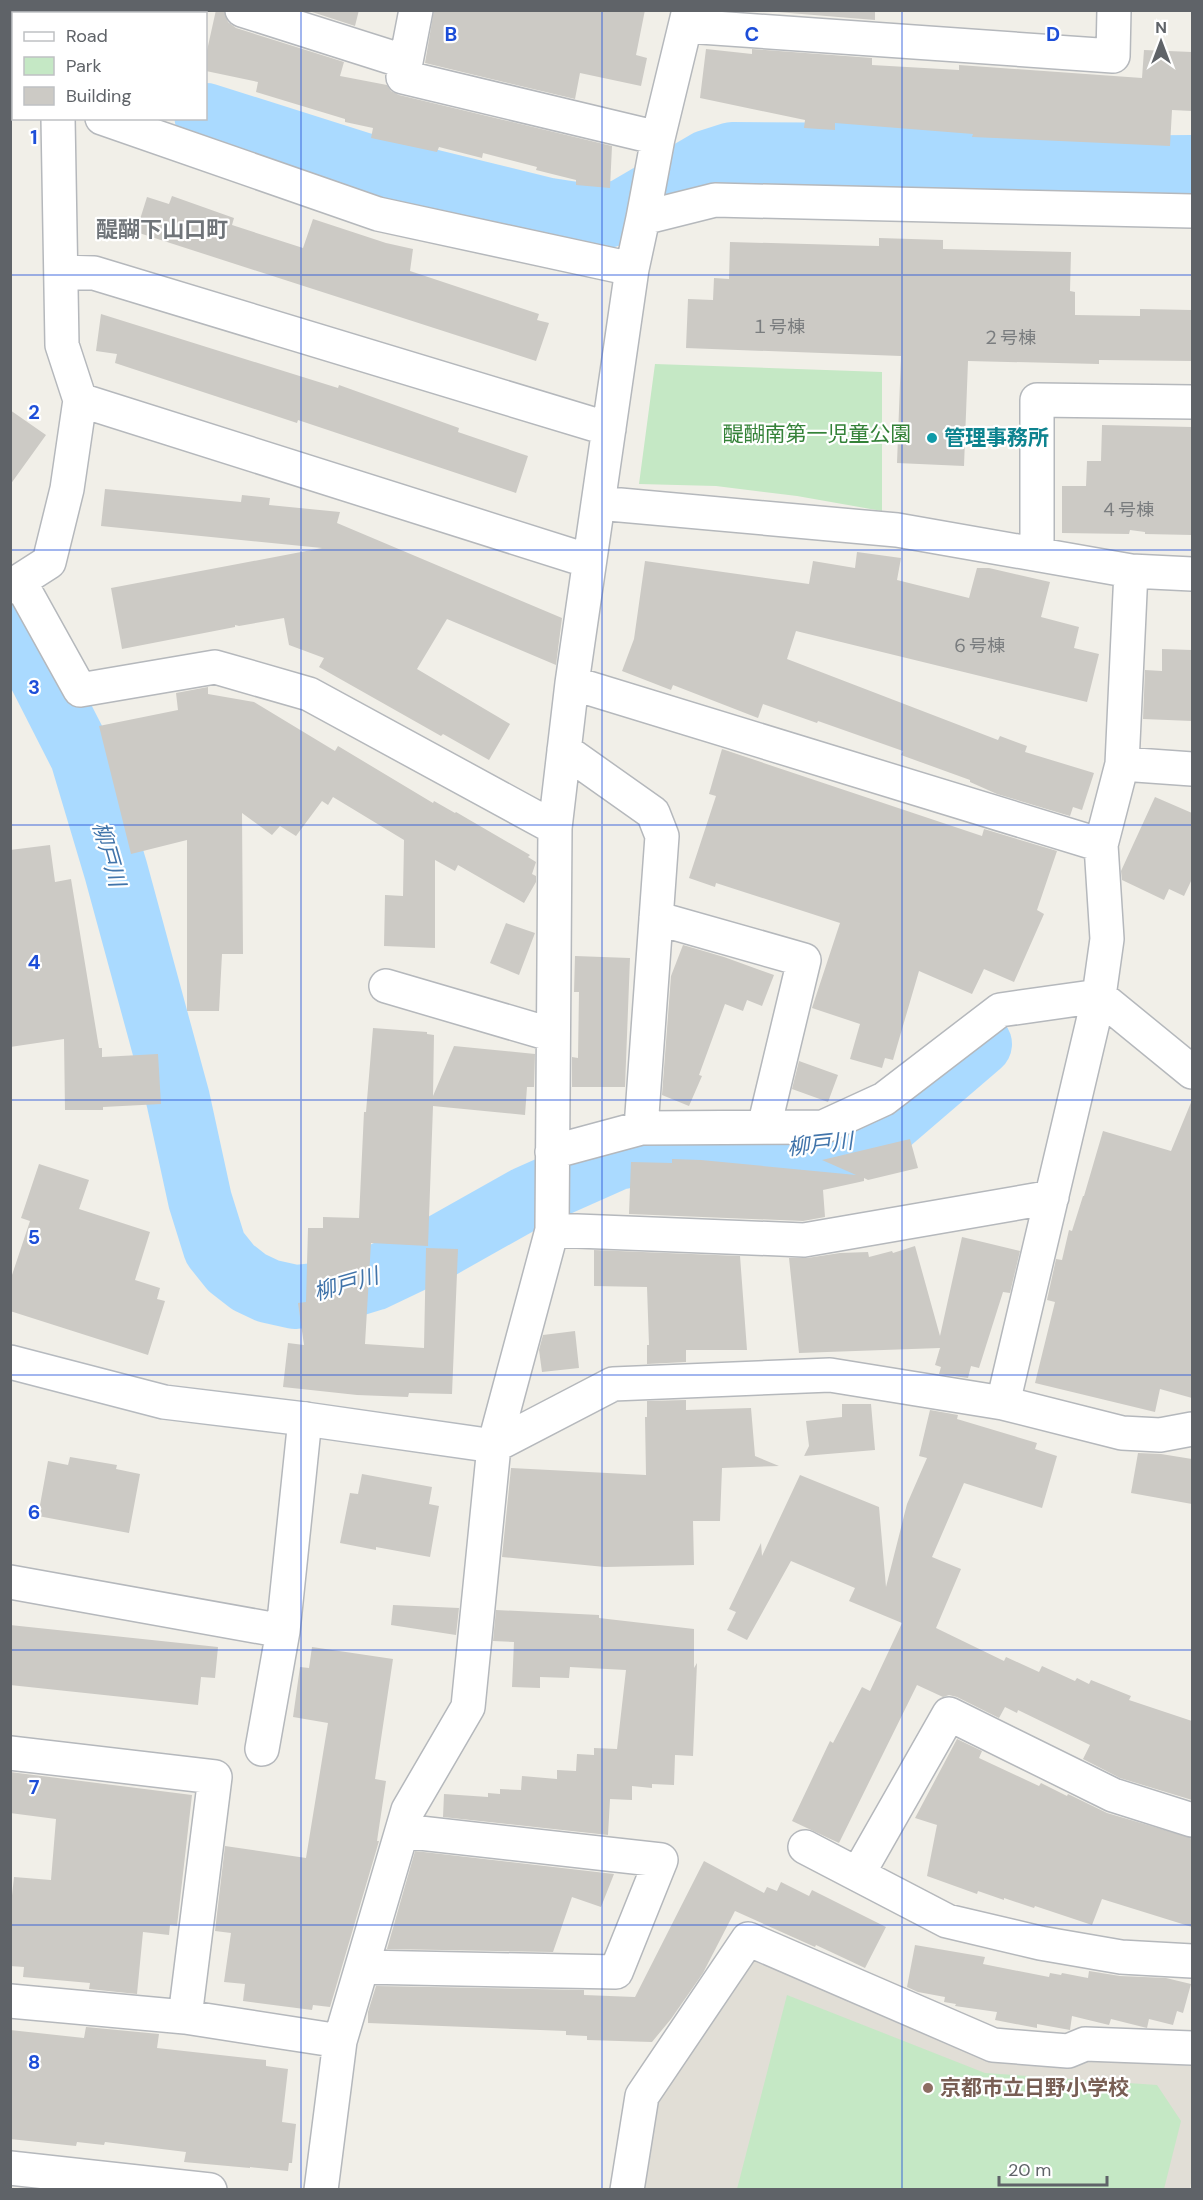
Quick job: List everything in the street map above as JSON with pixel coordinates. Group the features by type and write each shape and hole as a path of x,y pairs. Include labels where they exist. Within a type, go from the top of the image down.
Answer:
{"street":[{"path":"242,10 406,62"},
{"path":"416,10 403,77 658,140"},
{"path":"321,2190 340,2041 408,1810 468,1707 494,1446 552,1230 555,828 572,682 632,269 658,140 688,18 1113,56 1114,10"},
{"path":"58,120 62,345 80,400 67,489 49,562 15,585 80,690 215,667 309,694 555,828"},
{"path":"108,120 378,214 632,269"},
{"path":"644,217 715,200 1192,211"},
{"path":"61,272 94,273 609,429"},
{"path":"80,400 589,561"},
{"path":"1037,554 1037,400 1192,402"},
{"path":"598,503 897,530 1131,571 1192,574"},
{"path":"1003,1403 1099,996 1107,939 1101,845 1122,764 1131,571"},
{"path":"572,682 1101,845"},
{"path":"564,750 653,813 662,836 641,1128"},
{"path":"1122,764 1192,769"},
{"path":"656,918 804,960 764,1127"},
{"path":"386,986 553,1035"},
{"path":"552,1152 641,1128 823,1127 884,1099 1000,1010 1099,996 1192,1072"},
{"path":"552,1230 804,1240 1052,1197"},
{"path":"10,1362 164,1402 494,1446 614,1384 830,1375 1003,1403 1122,1433 1160,1435 1192,1429"},
{"path":"262,1749 283,1630 305,1419"},
{"path":"10,1582 283,1630"},
{"path":"858,1874 949,1714 1113,1795 1192,1820"},
{"path":"10,1753 215,1777 185,2017"},
{"path":"362,1967 616,1972 661,1860 402,1831"},
{"path":"805,1847 947,1921 1040,1943 1121,1956 1192,1961"},
{"path":"627,2190 642,2096 748,1939 993,2045 1068,2051 1085,2044 1192,2048"},
{"path":"10,2001 185,2017 340,2041"},
{"path":"10,2168 210,2190"}],"shaded area":[{"name":"京都市立日野小学校","path":"770,1957 987,2056 1092,2055 1192,2065 1192,2177 1190,2189 637,2190 648,2111 748,1963"}],"green space":[{"name":"醍醐南第一児童公園","path":"655,364 882,372 882,511 797,496 716,486 639,484"},
{"name":"京都市立日野小学校","path":"787,1995 985,2073 1157,2085 1181,2121 1164,2189 737,2189"}],"building":[{"path":"216,10 224,10 228,22 236,28 344,62 340,76 387,85 391,91 399,95 612,146 610,188 576,185 576,180 483,153 482,158 439,147 437,152 371,138 373,128 345,122 345,119 256,92 258,82 207,71 207,50"},
{"path":"306,10 359,10 355,26"},
{"path":"434,10 645,10 636,55 647,58 641,86 580,73 575,99 425,63"},
{"path":"754,10 875,10 875,20"},
{"path":"706,49 752,54 752,49 872,58 872,65 959,70 959,65 1142,78 1144,50 1192,52 1192,111 1172,110 1170,146 972,137 973,134 835,123 835,130 804,128 805,120 700,98"},
{"path":"172,196 234,218 232,225 303,248 313,219 386,243 413,249 410,271 539,314 537,320 549,323 536,361 136,232 147,197 169,204"},
{"path":"879,238 943,240 943,249 1071,252 1070,291 1075,292 1075,315 1140,316 1140,309 1192,310 1192,361 1099,360 1099,364 968,361 964,466 897,463 901,356 686,348 688,299 713,300 714,278 729,279 730,242 879,246"},
{"path":"101,314 338,388 339,385 459,428 458,432 528,456 516,493 298,420 297,423 115,363 117,354 96,351"},
{"path":"10,410 46,435 10,485"},
{"path":"1102,425 1192,427 1192,535 1145,534 1145,532 1130,530 1129,534 1062,533 1062,486 1086,486 1087,461 1101,461"},
{"path":"105,489 241,502 242,495 270,498 269,505 340,512 337,523 562,618 556,665 447,619 417,669 510,724 489,760 443,734 441,736 319,667 324,658 289,645 284,618 235,625 235,627 122,649 111,588 322,548 101,526"},
{"path":"857,552 901,558 897,580 969,598 977,568 989,568 1050,582 1041,617 1079,627 1074,648 1099,654 1087,702 796,631 787,659 998,740 1000,736 1027,746 1025,752 1094,773 1082,810 1073,807 1070,816 997,794 970,780 901,755 903,751 818,721 817,723 763,704 758,718 673,685 671,690 622,671 634,639 645,561 809,584 813,561 855,568"},
{"path":"1162,649 1192,650 1192,721 1143,719 1145,670 1162,671"},
{"path":"208,687 208,694 254,702 335,751 338,746 433,803 434,801 456,812 530,855 528,857 536,862 532,874 536,876 536,882 524,903 458,865 455,871 435,860 435,948 384,946 385,895 403,896 404,840 333,797 328,805 322,801 296,836 280,826 272,835 242,813 243,954 222,954 219,1011 187,1011 187,840 131,854 99,726 178,710 176,693"},
{"path":"722,749 982,836 984,829 1057,851 1037,910 1044,914 1014,982 984,969 972,994 919,971 893,1060 885,1058 882,1068 850,1059 860,1024 812,1008 840,923 716,883 715,887 689,878 716,796 709,794"},
{"path":"1155,797 1192,813 1192,879 1184,896 1169,889 1164,900 1122,880 1121,871"},
{"path":"50,845 55,882 71,879 102,1057 158,1054 161,1104 103,1107 103,1110 65,1110 64,1039 10,1047 10,850"},
{"path":"506,923 535,933 519,975 490,963"},
{"path":"683,945 774,975 762,1006 747,1000 743,1011 725,1004 699,1075 702,1076 689,1106 662,1095 671,976"},
{"path":"575,956 630,958 625,1087 572,1087 572,1057 578,1058 579,992 574,992"},
{"path":"373,1028 427,1032 427,1034 434,1035 433,1096 454,1046 535,1054 534,1087 527,1087 525,1115 433,1106 428,1246 371,1243 365,1344 424,1348 426,1248 458,1249 452,1394 409,1393 408,1397 357,1395 283,1387 288,1343 304,1345 298,1303 306,1302 308,1228 323,1228 323,1217 359,1218 364,1112 366,1112"},
{"path":"799,1061 838,1075 828,1102 792,1089"},
{"path":"1192,1100 1192,1398 1160,1389 1155,1412 1035,1383 1055,1302 1047,1300 1056,1259 1062,1260 1069,1230 1072,1231 1103,1131 1171,1151"},
{"path":"910,1139 918,1168 868,1180 864,1178 864,1181 823,1190 825,1217 803,1221 629,1214 631,1162 672,1163 672,1159 701,1160 856,1175 822,1160"},
{"path":"39,1164 89,1180 79,1209 150,1232 135,1280 160,1288 157,1299 165,1301 148,1355 10,1311 10,1281 30,1221 21,1218"},
{"path":"962,1237 1020,1251 1010,1293 1003,1292 979,1368 971,1366 968,1378 939,1374 941,1367 935,1365 940,1348 799,1353 789,1258 868,1252 869,1257 915,1246 940,1336"},
{"path":"594,1250 740,1256 747,1350 686,1350 686,1362 647,1364 647,1345 649,1345 647,1287 594,1286"},
{"path":"575,1331 579,1368 542,1372 539,1350 543,1335"},
{"path":"686,1400 686,1410 751,1408 755,1456 779,1466 722,1468 720,1521 693,1521 694,1565 605,1567 502,1557 511,1468 646,1475 647,1401"},
{"path":"842,1404 871,1404 875,1450 804,1456 809,1446 806,1421 842,1417"},
{"path":"930,1410 958,1415 957,1419 1037,1443 1035,1449 1057,1456 1042,1508 964,1483 932,1557 961,1569 936,1628 1004,1661 1006,1657 1039,1672 1042,1666 1075,1681 1077,1678 1089,1684 1091,1680 1131,1696 1129,1700 1192,1721 1192,1800 1120,1778 1083,1759 1090,1745 1018,1710 1017,1713 1005,1707 999,1718 957,1697 949,1695 943,1697 917,1685 839,1843 792,1821 830,1741 833,1743 862,1687 870,1691 902,1623 849,1601 855,1588 791,1561 747,1640 727,1630 736,1612 729,1609 761,1543 762,1556 800,1475 879,1507 886,1587 907,1504 927,1458 919,1456"},
{"path":"1138,1453 1192,1459 1192,1504 1131,1493"},
{"path":"70,1457 117,1465 116,1469 140,1474 129,1533 38,1516 48,1461 68,1465"},
{"path":"362,1474 432,1487 429,1504 439,1506 430,1557 340,1543 350,1493 358,1494"},
{"path":"393,1605 459,1608 456,1635 391,1625"},
{"path":"496,1610 599,1615 599,1618 694,1629 694,1668 697,1663 693,1756 675,1755 674,1785 652,1784 652,1788 632,1786 632,1800 610,1799 608,1835 443,1817 444,1794 488,1797 488,1793 500,1794 500,1789 521,1790 522,1776 557,1779 557,1770 576,1771 577,1754 594,1755 594,1748 617,1749 626,1670 570,1667 569,1678 540,1677 540,1688 512,1687 514,1642 493,1641"},
{"path":"10,1625 218,1647 215,1678 201,1677 198,1705 10,1685"},
{"path":"312,1647 393,1659 375,1779 386,1781 377,1841 379,1841 330,2007 313,2005 312,2010 243,2001 245,1984 224,1982 231,1933 215,1931 225,1846 306,1858 328,1723 293,1717 300,1667 309,1668"},
{"path":"957,1739 982,1751 979,1758 1039,1786 1041,1783 1107,1813 1192,1838 1192,1927 1102,1899 1092,1925 1035,1906 1034,1908 978,1891 977,1894 927,1876 937,1825 915,1818"},
{"path":"10,1772 192,1795 177,1926 170,1925 169,1935 143,1932 137,1994 89,1989 90,1983 23,1977 24,1967 10,1966 10,1914 14,1877 51,1880 56,1819 10,1813"},
{"path":"415,1851 614,1874 601,1907 572,1897 553,1952 387,1949"},
{"path":"704,1861 764,1893 767,1887 777,1891 781,1882 809,1896 812,1890 886,1927 865,1968 735,1911 703,1973 652,2042 587,2040 587,2036 566,2035 566,2031 368,2023 368,2012 376,1986 584,1990 584,1995 635,1997"},
{"path":"915,1945 985,1957 983,1964 1049,1977 1050,1973 1061,1975 1062,1973 1088,1978 1089,1971 1120,1976 1166,1978 1191,1984 1183,2013 1177,2011 1173,2025 1149,2019 1147,2028 1111,2019 1109,2025 1072,2016 1070,2030 1037,2024 1037,2028 995,2020 997,2012 955,2006 956,2004 944,2002 945,1997 918,1992 907,1987"},
{"path":"86,2027 159,2034 157,2048 266,2060 266,2066 288,2069 282,2122 296,2124 292,2163 289,2163 288,2171 184,2162 186,2152 105,2142 104,2145 77,2142 76,2146 10,2139 10,2030 84,2038"}],"waterway":[{"path":"207,115 361,164 549,210 601,218 625,210 707,162 732,154 909,155 1053,168 1192,167"},
{"name":"柳戸川","path":"10,627 31,657 82,757 116,871 178,1099 200,1200 215,1248 231,1268 249,1282 268,1291 295,1297 324,1294 373,1279 440,1247 527,1198 617,1158 641,1154 836,1148 854,1145 881,1129 980,1044"}],"place":[{"name":"管理事務所","path":"932,438"},
{"name":"京都市立日野小学校","path":"928,2088"}],"district":[{"name":"醍醐下山口町","path":"162,229"}]}
